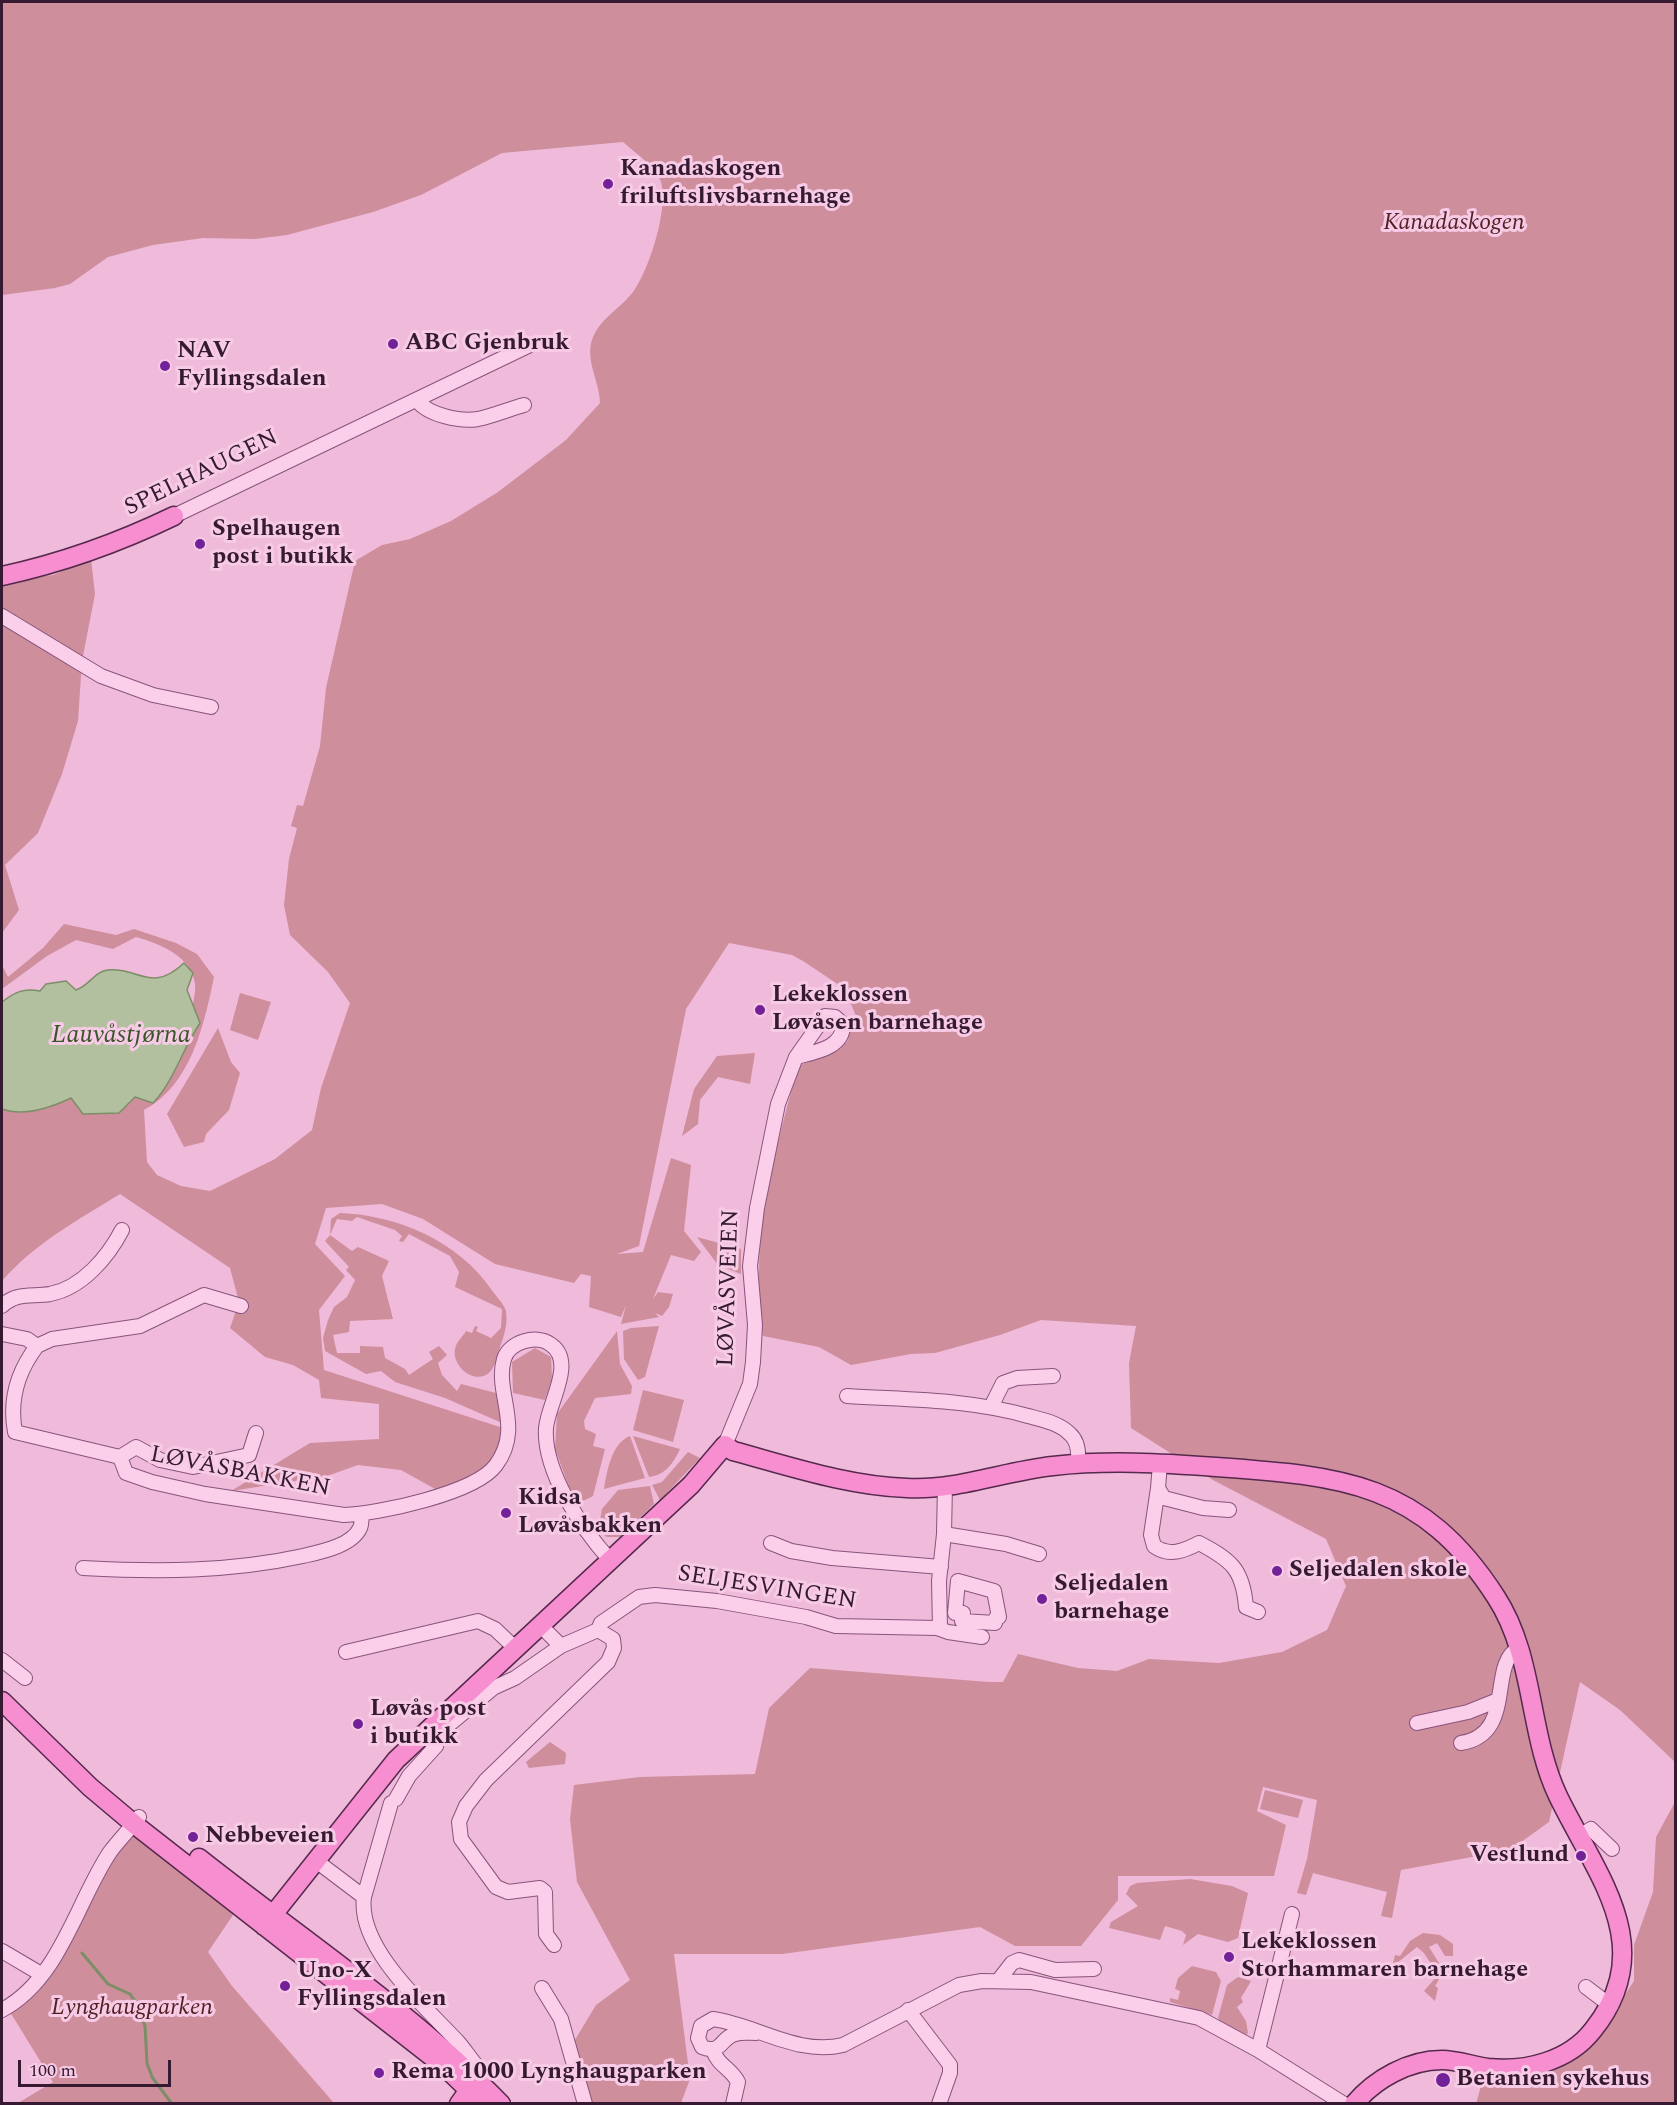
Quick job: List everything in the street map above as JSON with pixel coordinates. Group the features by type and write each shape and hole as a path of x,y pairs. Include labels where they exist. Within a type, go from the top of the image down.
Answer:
{"main road":[{"name":"SPELHAUGEN","path":"2,576 89,553 174,516"},
{"path":"725,1445 733,1450 789,1466 872,1484 910,1489 945,1485 1020,1470 1078,1464 1160,1464 1317,1475 1368,1487 1391,1497 1429,1520 1468,1556 1499,1601 1519,1648 1528,1677 1545,1770 1607,1892 1621,1926 1622,1968 1611,2006 1591,2034 1568,2054 1541,2064 1493,2068 1442,2060 1420,2064 1393,2073 1377,2082 1354,2103"},
{"name":"LØVÅSVEIEN","path":"273,1921 315,1860 396,1760 691,1485 725,1445"},
{"path":"2,1701 90,1787 273,1921 445,2067 501,2103"},
{"path":"470,2084 483,2103"}],"street":[{"name":"SPELHAUGEN","path":"174,516 528,346"},
{"path":"417,399 420,405 438,414 468,419 524,405"},
{"path":"2,616 100,676 153,695 211,707"},
{"name":"LØVÅSVEIEN","path":"725,1445 750,1384 756,1325 750,1266 757,1208 778,1104 796,1057"},
{"path":"2,1306 11,1297 50,1294 86,1275 110,1252 122,1230"},
{"path":"2,1334 27,1339 37,1346 52,1339 140,1326 204,1295 241,1306"},
{"name":"LØVÅSBAKKEN","path":"120,1457 126,1473 164,1485 333,1514 362,1514 462,1489 481,1480 494,1469 508,1440 504,1358 510,1350 525,1341 542,1340 557,1351 562,1364 562,1374 551,1400 546,1429 552,1468 567,1498 610,1560"},
{"name":"LØVÅSBAKKEN","path":"37,1346 18,1379 14,1414 15,1432 120,1457 136,1447 160,1460 201,1467 249,1455 256,1433"},
{"path":"992,1407 1003,1383 1017,1378 1053,1376"},
{"path":"847,1396 933,1399 992,1407 1063,1428 1072,1435 1077,1444 1078,1464"},
{"path":"1160,1464 1151,1535 1154,1546 1173,1553 1199,1543 1221,1555 1235,1567 1244,1586 1246,1607 1258,1612"},
{"path":"940,1628 945,1485"},
{"path":"1158,1488 1164,1498 1175,1502 1229,1510"},
{"path":"83,1568 189,1572 258,1566 330,1548 351,1538 361,1528 362,1514"},
{"path":"944,1534 1006,1544 1039,1554"},
{"name":"SELJESVINGEN","path":"771,1543 791,1551 832,1558 941,1567"},
{"name":"SELJESVINGEN","path":"561,1646 598,1630 601,1623 639,1597 655,1595 717,1601 806,1617 836,1626 940,1628 982,1637"},
{"path":"346,1652 478,1621 495,1629 514,1648"},
{"path":"470,2084 371,1934 363,1904 364,1897 393,1801 409,1776 436,1746 440,1732 493,1688 515,1678 561,1646 540,1625"},
{"path":"554,1945 546,1934 545,1892 540,1888 508,1892 496,1887 460,1839 459,1822 466,1806 486,1780 608,1662 614,1648 613,1639 598,1630"},
{"path":"1461,1743 1488,1729 1494,1719 1505,1661 1508,1655 1519,1648"},
{"path":"2,1660 25,1678"},
{"path":"1417,1723 1468,1712 1498,1700"},
{"path":"2,2010 41,1974 68,1930 110,1852 137,1820"},
{"path":"1578,1837 1591,1829 1612,1849"},
{"path":"315,1860 364,1897"},
{"path":"1258,2050 1292,1914"},
{"path":"2,1951 41,1974"},
{"path":"998,1981 1012,1963 1019,1960 1055,1970 1094,1969"},
{"path":"756,2033 735,2034 718,2049 713,2050 702,2047 698,2038 701,2026 708,2020 733,2024 756,2033 818,2048 831,2048 843,2046 959,1985 1010,1980 1052,1985 1199,2018 1258,2050 1344,2103"},
{"path":"1586,1987 1611,2006"},
{"path":"542,1988 561,2019 585,2103"},
{"path":"908,2010 950,2065 950,2073 939,2103"},
{"path":"713,2050 716,2060 732,2072 738,2082 733,2103"}],"green space":[{"name":"Kanadaskogen","path":"2,2 1675,2 1675,1762 1620,1710 1580,1682 1549,1822 1510,1850 1401,1870 1392,1918 1381,1916 1387,1892 1313,1873 1306,1895 1297,1893 1307,1859 1317,1800 1263,1787 1257,1811 1286,1825 1274,1876 1118,1876 1118,1900 1081,1946 1015,1946 980,1927 782,1954 674,1954 690,2079 681,2103 581,2103 564,2058 596,2005 630,1980 577,1882 570,1819 574,1785 640,1777 755,1774 769,1708 810,1668 1003,1682 1018,1654 1078,1668 1117,1671 1149,1659 1219,1663 1282,1652 1327,1630 1346,1586 1326,1539 1213,1480 1131,1428 1129,1363 1136,1326 1041,1320 1000,1335 935,1353 911,1354 851,1365 819,1347 763,1336 759,1277 763,1223 772,1170 798,1066 847,1042 856,1016 845,989 792,955 729,943 686,1009 639,1246 617,1254 643,1252 671,1158 691,1165 684,1231 701,1252 694,1261 671,1255 653,1299 658,1292 673,1294 669,1307 662,1316 655,1313 659,1317 621,1324 626,1305 621,1317 589,1307 591,1276 581,1274 574,1283 495,1264 423,1219 382,1204 326,1208 315,1244 345,1276 319,1310 324,1370 503,1428 494,1469 437,1490 401,1470 358,1465 327,1476 231,1491 310,1443 379,1439 379,1404 321,1398 319,1380 293,1365 265,1357 230,1328 239,1302 230,1268 120,1194 73,1223 28,1255 2,1281 2,1101 182,1048 194,997 193,974 181,958 164,947 136,937 113,949 76,940 47,956 2,989 2,965 8,977 43,948 64,924 116,935 134,929 176,943 197,954 214,977 200,1034 184,1070 160,1099 144,1110 147,1162 157,1175 181,1186 210,1191 275,1159 312,1130 321,1088 350,1003 328,972 290,935 284,905 289,859 297,828 291,826 297,805 303,806 320,746 326,688 355,561 382,545 410,539 451,521 498,492 566,440 600,403 591,363 592,340 600,326 628,298 639,282 656,238 663,193 661,182 655,171 623,142 502,153 421,195 373,212 287,235 255,239 203,238 153,245 108,257 70,284 2,295"},
{"path":"91,559 95,594 82,661 78,721 62,774 38,833 5,865 19,910 2,933 2,581 53,575"},
{"path":"240,993 271,1002 258,1040 230,1030"},
{"path":"218,1028 231,1062 240,1073 229,1110 206,1134 204,1142 184,1147 167,1114"},
{"path":"755,1053 750,1084 718,1077 700,1100 698,1124 682,1136 694,1089 717,1056"},
{"path":"340,1213 361,1215 404,1225 444,1244 461,1257 477,1272 506,1311 505,1330 491,1370 478,1377 464,1371 458,1365 455,1349 466,1331 472,1333 475,1326 478,1327 476,1331 491,1338 501,1328 502,1309 455,1287 459,1272 450,1256 409,1234 403,1242 399,1241 402,1236 395,1230 357,1217 352,1221 337,1219 330,1235 331,1219"},
{"path":"330,1235 352,1251 358,1247 389,1261 382,1276 393,1319 350,1321 349,1332 333,1335 337,1353 360,1353 360,1346 383,1347 385,1358 405,1369 409,1375 433,1359 429,1352 439,1346 447,1355 438,1363 442,1375 457,1391 461,1384 500,1394 502,1423 445,1398 395,1382 381,1371 366,1374 325,1351 323,1338 328,1320 334,1307 347,1297 355,1280 346,1270 349,1267 325,1241"},
{"path":"697,1237 741,1249 741,1274 718,1265"},
{"path":"659,1326 645,1377 638,1380 624,1359 623,1331 631,1328"},
{"path":"617,1331 620,1364 632,1386 631,1394 595,1398 584,1421 585,1429 596,1434 593,1446 605,1449 593,1496 579,1503 569,1487 555,1449 557,1414"},
{"path":"535,1348 551,1357 552,1378 545,1400 513,1393 512,1362"},
{"path":"643,1390 684,1400 673,1442 633,1430"},
{"path":"630,1436 645,1478 604,1489 615,1451"},
{"path":"633,1436 680,1449 668,1468 660,1474 649,1477"},
{"path":"688,1452 700,1458 660,1500 652,1485 662,1482"},
{"path":"650,1486 654,1504 620,1537 607,1537 598,1531 602,1509 618,1490"},
{"path":"550,1742 566,1753 565,1764 529,1768 526,1762"},
{"path":"1265,1790 1303,1800 1298,1818 1260,1809"},
{"path":"1675,1802 1675,2103 1476,2104 1485,2071 1543,2071 1603,2028 1634,1981 1634,1945 1653,1892 1656,1837"},
{"name":"Lynghaugparken","path":"134,1824 235,1912 208,1952 232,1986 334,2103 18,2103 53,2082 7,2007 26,1991"},
{"path":"1190,1879 1232,1886 1248,1893 1238,1938 1228,1942 1198,1934 1183,1945 1186,1935 1182,1931 1165,1926 1160,1940 1109,1928 1111,1922 1138,1906 1126,1894 1130,1886 1137,1883"},
{"path":"1423,1933 1440,1935 1453,1944 1453,1956 1445,1956 1437,1943 1429,1947 1444,1971 1435,1986 1438,1988 1435,2001 1424,1991 1438,1975 1424,1953 1417,1947 1392,1967 1395,1955 1400,1956 1410,1941"},
{"path":"1192,1966 1216,1972 1221,1981 1212,2015 1170,2002 1170,1998 1178,2000 1180,1991 1175,1989 1178,1978"},
{"path":"1238,1977 1251,1981 1241,1998 1243,2002 1237,2007 1246,2021 1248,2033 1246,2035 1221,2023 1218,2018 1227,1985"}],"water":[{"name":"Lauvåstjørna","path":"184,963 193,973 187,990 200,1023 166,1086 153,1103 135,1097 119,1113 83,1114 71,1098 28,1112 2,1109 2,1002 20,992 40,991 46,984 66,981 76,990 99,973 108,970 119,970 145,977 163,977"}],"waterway":[{"path":"82,1953 108,1984 130,1994 135,2001 145,2026 147,2063 152,2077 172,2104"}],"place":[{"name":"Kanadaskogen friluftslivsbarnehage","path":"608,184"},
{"name":"ABC Gjenbruk","path":"393,344"},
{"name":"NAV Fyllingsdalen","path":"165,366"},
{"name":"Spelhaugen post i butikk","path":"200,544"},
{"name":"Lekeklossen Løvåsen barnehage","path":"760,1010"},
{"name":"Kidsa Løvåsbakken","path":"506,1513"},
{"name":"Seljedalen skole","path":"1277,1571"},
{"name":"Seljedalen barnehage","path":"1042,1599"},
{"name":"Løvås post i butikk","path":"358,1724"},
{"name":"Nebbeveien","path":"193,1837"},
{"name":"Vestlund","path":"1581,1856"},
{"name":"Lekeklossen Storhammaren barnehage","path":"1229,1957"},
{"name":"Uno-X Fyllingsdalen","path":"285,1986"},
{"name":"Rema 1000 Lynghaugparken","path":"379,2073"},
{"name":"Betanien sykehus","path":"1443,2080"}]}
